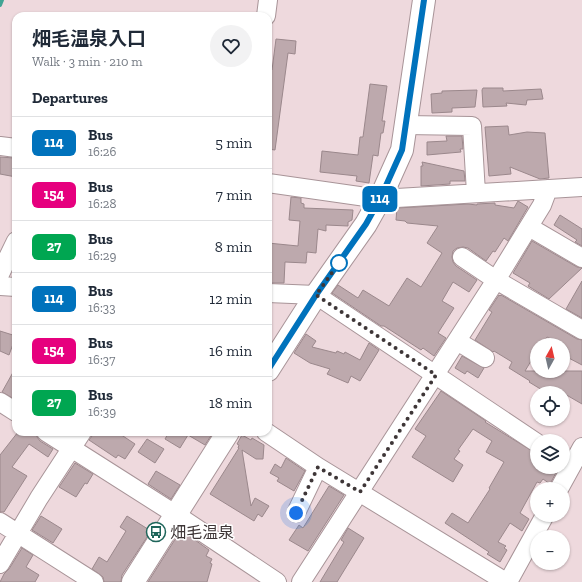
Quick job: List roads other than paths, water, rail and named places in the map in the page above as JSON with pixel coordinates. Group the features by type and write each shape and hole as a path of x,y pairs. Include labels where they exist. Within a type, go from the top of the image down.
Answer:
{"main road":[{"path":"272,364 316,295 366,224 380,199 402,150 424,0"},
{"path":"133,582 225,436"}],"street":[{"path":"266,12 268,0"},
{"path":"405,125 472,126 476,193"},
{"path":"0,146 12,148"},
{"path":"272,184 380,199 582,187"},
{"path":"301,582 496,280 542,205 548,189"},
{"path":"529,227 582,258"},
{"path":"0,274 12,249"},
{"path":"462,257 496,280 582,330"},
{"path":"0,286 12,287"},
{"path":"272,292 316,295 530,438"},
{"path":"457,341 486,358"},
{"path":"0,402 12,410"},
{"path":"52,436 278,582"},
{"path":"0,564 80,436"},
{"path":"272,436 318,467 507,582 541,522"},
{"path":"570,461 582,447"},
{"path":"296,513 318,467"},
{"path":"0,522 94,582"}],"waterway":[{"path":"0,5 2,0"}],"place":[{"name":"畑毛温泉","path":"156,532"}]}
